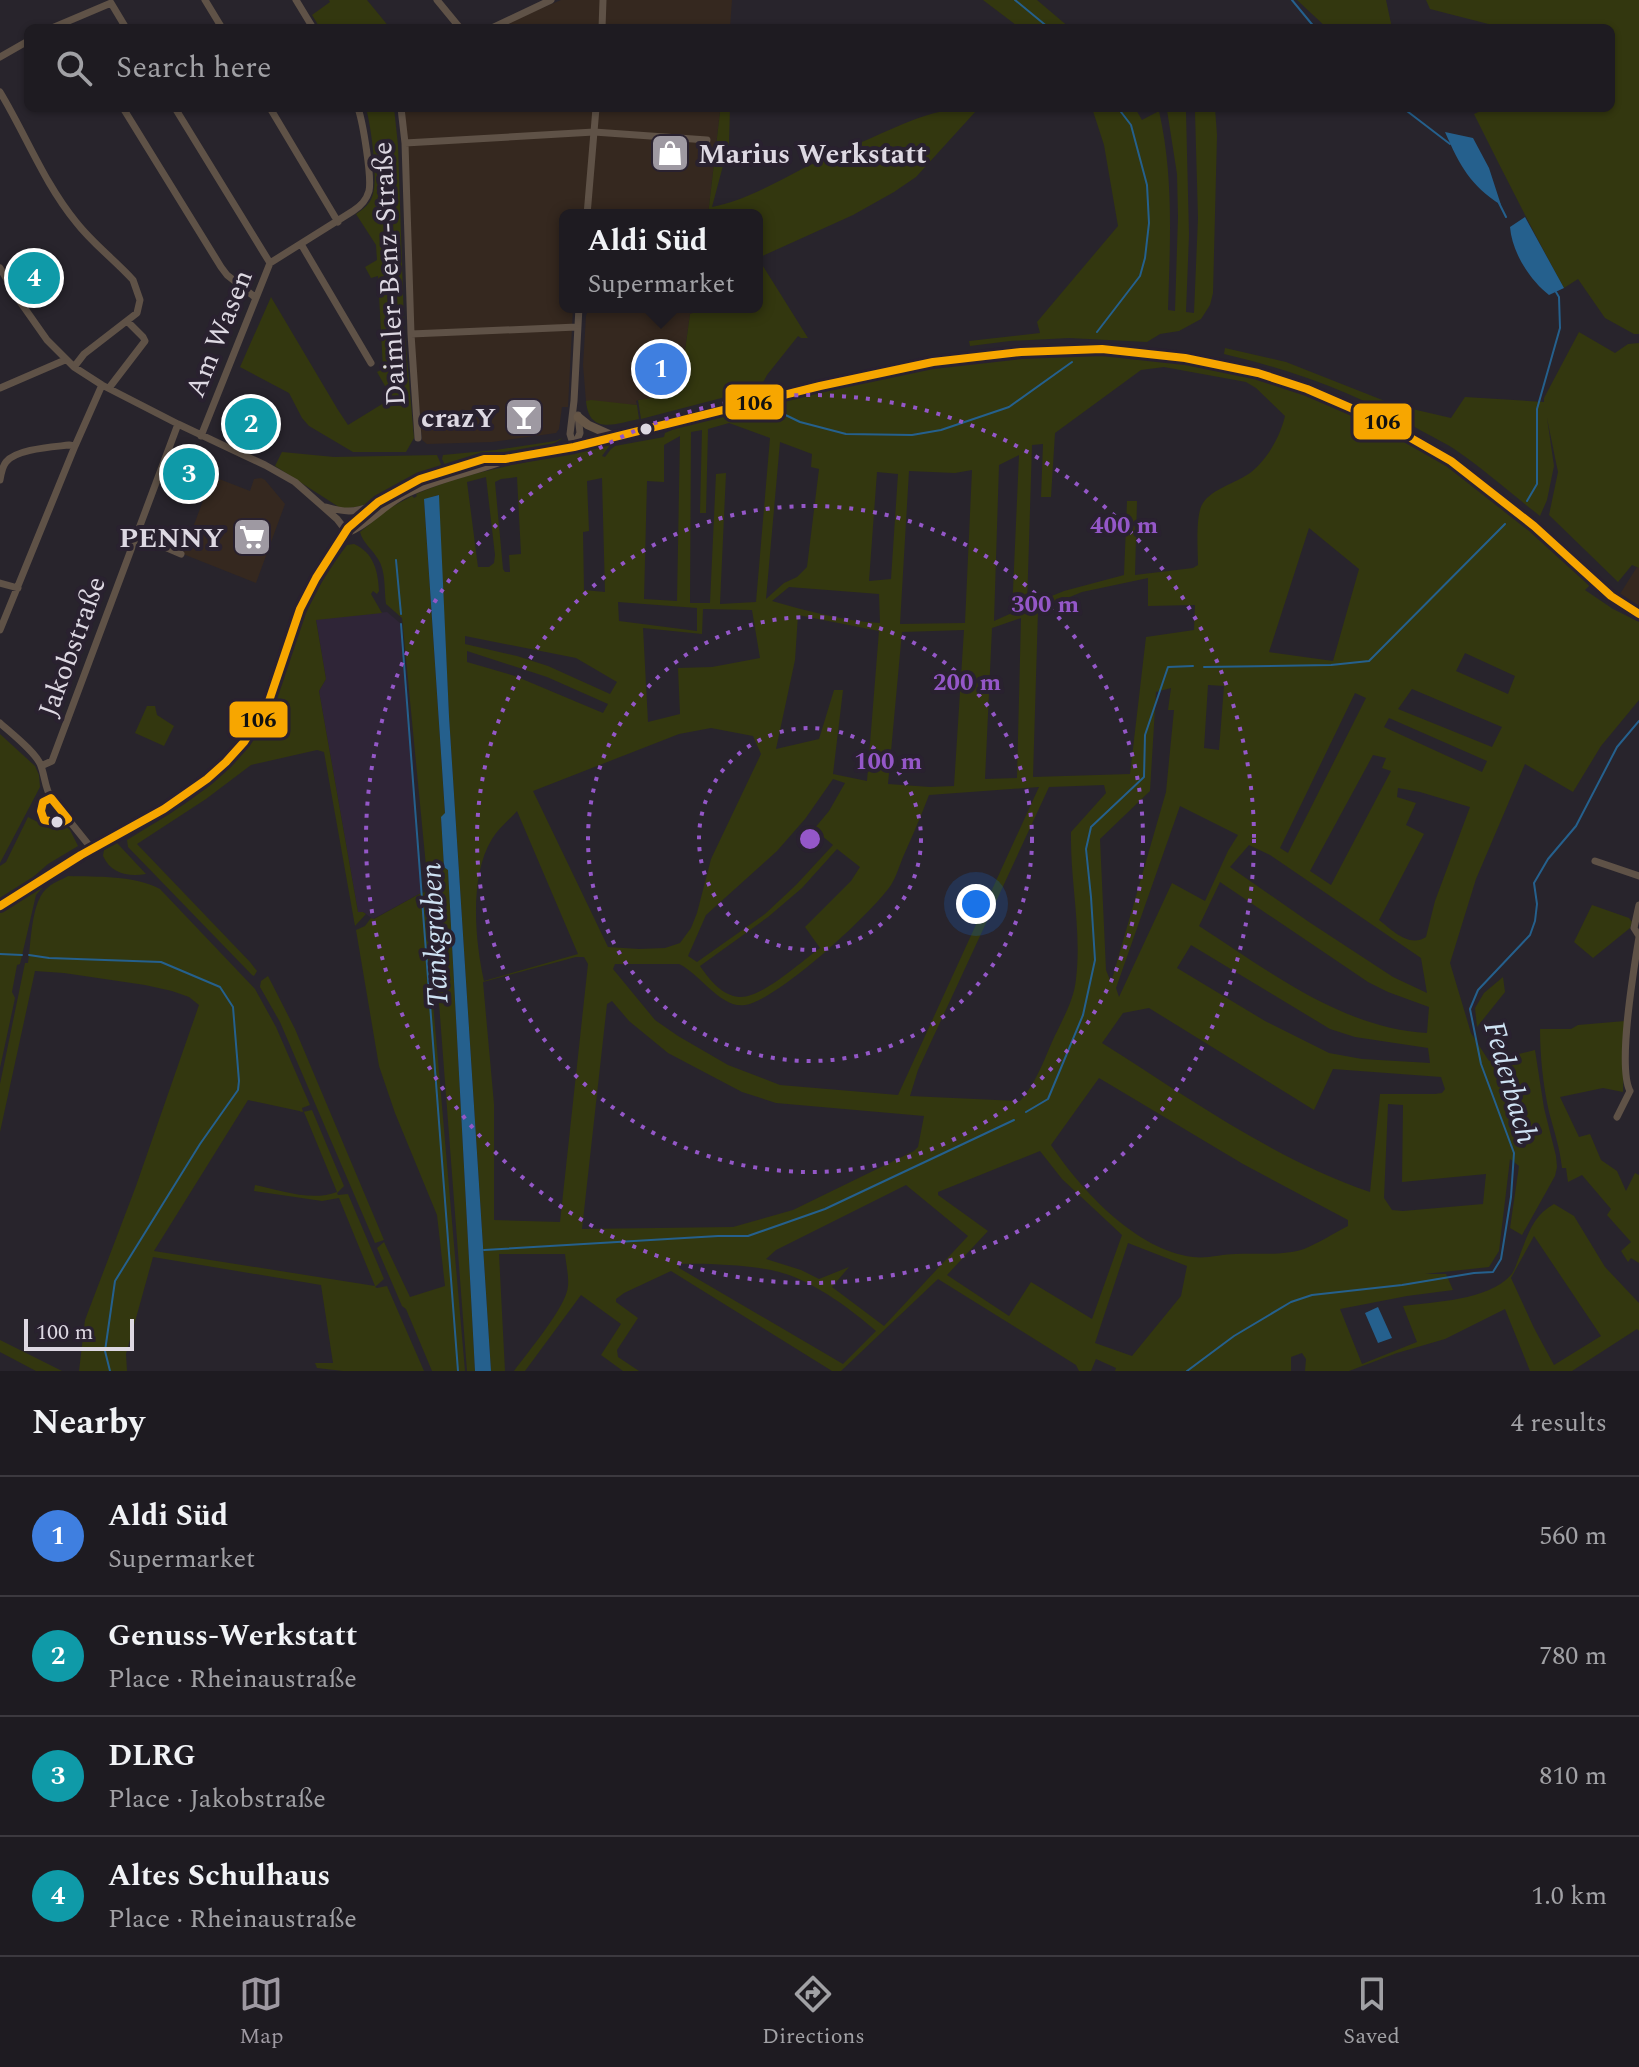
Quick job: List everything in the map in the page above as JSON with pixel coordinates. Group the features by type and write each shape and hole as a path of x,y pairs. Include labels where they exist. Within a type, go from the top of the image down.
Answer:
{"main road":[{"path":"347,532 358,528 382,508 411,491 447,476 505,459 574,447 888,371 959,359 1067,349 1102,349 1185,358 1258,373 1359,410 1414,439 1478,481 1534,526 1611,596 1639,614"},
{"path":"578,417 615,437"},
{"path":"0,906 92,849 174,804 214,775 233,756 261,718 307,595 348,528 377,503 420,479 484,459 505,459"}],"street":[{"path":"205,0 220,24"},
{"path":"296,0 311,24"},
{"path":"437,0 457,24"},
{"path":"500,24 551,0"},
{"path":"602,24 603,0"},
{"path":"62,24 110,2 124,24"},
{"path":"0,57 24,43"},
{"path":"0,92 38,167 75,221 133,280 139,293 140,307 134,317 84,354 74,367"},
{"path":"125,112 221,267 256,298"},
{"path":"177,112 270,263"},
{"path":"272,112 338,222"},
{"name":"Am Wasen","path":"201,436 270,263 338,222 363,204 368,194 370,185 360,112"},
{"name":"Daimler-Benz-Straße","path":"401,112 418,438"},
{"path":"588,209 596,112"},
{"path":"405,143 594,132 707,140"},
{"path":"301,244 371,363"},
{"path":"0,268 47,340 74,367 106,387 295,482 347,532"},
{"path":"574,447 570,434 578,313"},
{"path":"0,630 75,446 106,387 145,341 128,322"},
{"path":"411,334 577,327"},
{"path":"0,388 65,360"},
{"path":"574,401 580,433 574,447"},
{"name":"Jakobstraße","path":"41,766 52,761 178,424"},
{"path":"0,480 5,462 12,456 75,446"},
{"path":"323,506 356,512 377,503"},
{"path":"137,535 181,554"},
{"path":"0,583 18,588"},
{"path":"0,723 36,758 51,798 92,849"},
{"path":"1595,861 1639,876"},
{"path":"1617,1117 1635,1092 1628,1089 1625,1071 1639,936 1634,928 1639,905"}],"shaded area":[{"path":"561,0 732,0 730,24 504,24"},
{"path":"401,112 720,112 709,209 559,209 559,313 573,313 568,407 562,407 556,433 492,442 427,444 422,440 413,336"},
{"path":"587,313 692,313 679,394 638,400 637,405 586,401 583,365"},
{"path":"214,477 250,491 254,479 261,478 285,504 256,583 183,554"},
{"path":"1639,568 1639,607 1620,594"},
{"path":"387,612 400,623 421,893 373,919 358,912 319,691 326,679 316,619"}],"green space":[{"path":"367,0 387,24 318,24 312,15 330,2"},
{"path":"983,0 1037,0 1065,24 1015,24"},
{"path":"1297,0 1386,0 1391,24 1323,24"},
{"path":"1426,0 1639,0 1639,334 1605,318 1578,279 1564,288 1474,114 1615,112 1615,24 1488,24 1430,9"},
{"path":"367,112 394,112 404,324 414,438 406,452 353,452 309,426 289,393 240,367 271,297 348,425 392,398 377,372 383,369 378,276 371,278 365,267 377,260 376,245 356,214 369,203 374,186"},
{"path":"720,112 730,112 729,143 712,207 747,196 895,127 942,112 975,112 916,177 894,192 853,215 763,256 763,209 709,209"},
{"path":"1093,112 1137,112 1142,120 1159,112 1169,185 1168,310 1175,311 1177,174 1167,112 1186,112 1189,235 1186,312 1194,313 1198,218 1195,112 1215,112 1213,293 1201,319 1179,331 1160,334 1147,342 1069,338 970,346 969,341 1040,333 1037,322 1118,226 1104,145"},
{"path":"763,266 808,338 798,336 760,388 641,419 638,400 679,394 690,314 763,313"},
{"path":"1579,332 1615,353 1628,344 1639,343 1639,568 1632,565 1618,582 1549,515 1558,472 1547,418 1554,466 1547,500 1540,516 1457,451 1397,417 1325,384 1224,354 1225,348 1286,362 1395,405 1451,418 1465,397 1544,402"},
{"path":"1065,354 1155,358 1254,376 1350,410 1430,453 1513,515 1590,585 1585,590 1639,622 1639,700 1601,746 1573,792 1525,764 1476,879 1450,963 1471,1033 1489,1061 1535,1050 1544,1108 1556,1156 1555,1176 1522,1235 1510,1228 1519,1166 1510,1159 1499,1251 1489,1267 1425,1274 1446,1274 1453,1290 1340,1309 1362,1364 1417,1342 1403,1306 1475,1295 1500,1284 1513,1273 1535,1221 1554,1204 1574,1216 1605,1267 1639,1303 1639,1331 1637,1329 1572,1371 1530,1371 1505,1309 1445,1339 1349,1371 1305,1371 1306,1359 1302,1353 1291,1357 1291,1371 1115,1371 1116,1368 1096,1359 1091,1371 1079,1371 1076,1365 938,1279 841,1371 832,1371 671,1271 616,1299 638,1318 617,1350 618,1357 639,1371 623,1371 601,1355 621,1324 581,1295 525,1371 514,1371 546,1329 566,1295 565,1254 499,1254 505,1371 491,1371 438,495 424,500 445,814 441,818 444,866 448,870 475,1371 467,1371 438,990 402,618 386,604 381,564 360,532 388,509 412,496 414,498 416,494 463,477 610,445 602,456 605,457 615,446 664,437 665,433 684,425 858,382 961,363","holes":["1164,367 1246,382 1285,416 1280,432 1262,462 1244,477 1212,494 1200,508 1198,565 1135,575 1137,501 1127,501 1124,575 1064,591 1027,606 1032,445 1043,444 1041,497 1051,497 1055,433 1141,370","729,423 770,438 756,602 720,604 726,473 716,474 710,603 690,603 691,432 702,430 700,513 706,513 708,429","680,436 677,601 644,599 647,481 664,482 664,445","780,442 812,454 811,467 819,469 807,567 766,599","1019,455 1012,613 994,621 999,465","972,470 965,623 900,624 909,471 955,473","877,472 898,474 891,579 869,581","486,477 494,563 489,567 478,567 467,482","517,477 521,554 509,555 510,572 505,572 495,482","602,478 605,592 584,590 583,532 589,531 587,481","1309,528 1359,569 1333,661 1269,652","1148,578 1148,606 1195,605 1194,630 1146,637 1130,774 1033,777 1038,610 1082,592","789,587 879,594 880,623 812,612 772,601","618,602 697,608 697,631 619,621","703,609 752,610 760,658 712,667 678,668 680,714 648,722 643,628 702,634","798,615 879,631 867,781 833,774 843,690 834,690 819,739 776,749 795,660","1021,618 1017,778 985,779 992,628","964,630 954,786 888,784 902,632","465,636 576,658 617,682 610,694 548,666 465,644","467,651 547,677 608,704 603,713 515,676 467,662","1465,653 1515,676 1508,694 1456,671","1208,685 1224,686 1219,750 1204,748","1171,688 1168,710 1174,710 1166,792 1110,980 1106,970 1100,839 1150,791 1156,692","1412,689 1502,727 1492,747 1398,709","1355,693 1366,698 1288,853 1280,848","1389,718 1487,761 1482,772 1384,727","711,728 753,736 761,754 711,859 691,928 680,943 665,948 608,947 533,791 679,734","1373,755 1386,758 1382,768 1391,771 1331,885 1310,871","833,779 845,783 814,829 833,845 765,914 697,962 688,956 706,915 777,851 805,819","1104,785 1106,793 1071,832 1078,943 1073,995 1042,1065 1020,1101 910,1096 918,1070 1049,787","1039,787 898,1095 780,1085 728,1065 655,1020 613,969 615,964 679,964 727,1002 745,1005 779,988 823,954 880,898 894,879 929,795","1398,788 1470,807 1435,901 1426,937 1413,940 1401,936 1379,920 1424,834 1406,825 1416,803 1397,797","1180,806 1238,835 1205,901 1172,883 1119,997 1116,988","517,811 578,954 484,981 478,947 477,890 485,854 500,828","1249,845 1270,855 1421,958 1427,993 1393,977 1230,867","837,849 860,867 851,881 805,927 820,948 770,986 748,996 733,996 716,986 700,966 802,888","1220,882 1368,982 1429,1007 1427,1033 1395,1029 1365,1020 1336,1009 1279,978 1199,926","1191,945 1330,1029 1355,1037 1428,1048 1430,1063 1362,1059 1329,1053 1265,1021 1177,968","576,957 584,957 588,964 560,1222 494,1220 494,1104 483,982","612,1001 629,1021 668,1053 742,1092 776,1103 924,1116 918,1147 793,1210 733,1227 582,1229 607,1004","1149,1008 1314,1110 1333,1069 1441,1077 1445,1089 1435,1094 1380,1094 1370,1192 1265,1145 1102,1043 1123,1013","1099,1078 1243,1164 1348,1220 1348,1226 1310,1247 1296,1251 1193,1257 1151,1243 1112,1215 1078,1180 1051,1145","1388,1104 1403,1105 1402,1182 1486,1174 1483,1204 1392,1210 1384,1198","1040,1151 1062,1179 1122,1235 1092,1319 1031,1282 1009,1316 947,1275 988,1231 938,1192","906,1185 968,1236 884,1326 832,1287 849,1267 819,1279 766,1259 776,1250","1534,1236 1601,1336 1554,1365 1511,1278","1128,1243 1187,1266 1181,1296 1132,1356 1095,1343","679,1264 718,1264 775,1271 798,1278 845,1306 876,1331 843,1364 679,1268"]},
{"path":"586,401 637,405 639,419 605,425 598,423 588,412"},
{"path":"563,438 551,445 446,467 442,459 443,455 496,450"},
{"path":"282,452 334,457 437,455 443,469 362,506 342,509 275,466"},
{"path":"354,544 366,552 374,563 379,591 371,594 382,613 316,620 326,679 319,691 358,912 366,914 355,926 324,752 317,750 251,765 137,844 250,962 257,971 254,976 128,847 127,840 210,785 245,750 273,706 315,593 347,545"},
{"path":"147,706 155,706 157,715 174,726 164,746 135,733"},
{"path":"0,734 35,766 40,787 0,863"},
{"path":"28,817 53,830 65,826 78,846 0,900 0,866 6,862"},
{"path":"117,843 146,874 127,874 106,862 104,850"},
{"path":"68,876 91,876 127,879 160,889 255,989 276,1027 310,1105 302,1108 303,1112 312,1110 344,1186 337,1193 348,1194 384,1279 375,1287 387,1286 424,1371 317,1368 315,1363 333,1363 321,1285 153,1257 126,1354 127,1371 79,1371 85,1320 199,1005 189,997 145,985 35,971 0,1132 0,1084 25,963 28,963 37,904 41,895","holes":["248,1100 303,1112 337,1192 317,1196 255,1185 254,1191 322,1201 339,1198 375,1286 154,1251"]},
{"path":"45,882 36,895 20,964 17,965 12,992 15,998 0,1068 0,912"},
{"path":"426,892 465,1371 432,1371 377,1248 384,1242 410,1297 445,1286 437,1215 379,1066 356,930 365,926 371,918"},
{"path":"1592,905 1629,918 1632,922 1630,928 1593,958 1574,942"},
{"path":"268,976 295,1029 384,1240 375,1243 280,1022 260,987 261,981"},
{"path":"1503,977 1505,992 1477,1027 1475,1008 1484,993"},
{"path":"1625,1021 1623,1092 1603,1088 1560,1097 1579,1137 1590,1134 1601,1160 1617,1171 1626,1191 1635,1173 1639,1175 1639,1263 1631,1258 1628,1262 1621,1251 1631,1242 1607,1215 1611,1209 1582,1175 1568,1182 1549,1112 1541,1050 1540,1029 1571,1029 1578,1025"},
{"path":"0,1340 62,1371 36,1371 0,1352"}],"water":[{"path":"1445,132 1473,138 1489,168 1501,205 1467,174"},
{"path":"1525,217 1564,288 1549,295 1528,273 1514,246 1510,227"},
{"path":"439,495 449,716 491,1371 475,1371 448,870 444,867 441,817 445,813 424,499"},
{"path":"1378,1307 1392,1338 1378,1343 1365,1313"}],"waterway":[{"path":"1015,0 1044,24"},
{"path":"1292,0 1312,24"},
{"path":"1097,332 1140,276 1149,223 1147,185 1131,125 1121,112"},
{"path":"1408,112 1450,144"},
{"path":"1499,203 1506,217"},
{"path":"1527,501 1537,484 1537,409 1560,328 1559,297 1556,292"},
{"path":"771,408 800,422 846,434 912,435 941,430 1009,407 1072,362"},
{"path":"1204,667 1331,665 1369,661 1505,524"},
{"path":"396,560 401,614"},
{"name":"Tankgraben","path":"401,624 458,1371"},
{"path":"1026,1112 1048,1099 1083,1015 1095,960 1086,849 1091,827 1144,777 1145,735 1168,667 1193,666"},
{"name":"Federbach","path":"1187,1371 1234,1336 1291,1302 1312,1295 1493,1272 1501,1259 1514,1153 1481,1064 1470,1009 1478,990 1530,935 1537,904 1534,883 1548,859 1576,826 1617,747 1639,721"},
{"path":"0,954 22,955"},
{"path":"29,955 161,962 220,987 233,1007 238,1090 200,1144 115,1281 105,1351 110,1371"},
{"path":"484,1250 748,1236 825,1209 1014,1120"}],"transit line":[{"name":"106","path":"0,906 81,855 164,809 226,762 244,742 268,704 300,609 316,578 348,528 378,502 420,479 484,459 505,459 574,447 820,386 933,362 1021,352 1102,349 1185,358 1258,373 1307,389 1381,421 1451,461 1534,526 1611,596 1639,614"},
{"name":"106","path":"51,798 68,819 61,823 44,820 41,811 43,802 51,798"}],"place":[{"name":"Marius Werkstatt","path":"670,153"},
{"name":"Altes Schulhaus","path":"34,278"},
{"name":"Aldi Süd","path":"661,369"},
{"name":"crazY","path":"524,417"},
{"name":"Genuss-Werkstatt","path":"251,424"},
{"name":"DLRG","path":"189,474"},
{"name":"PENNY","path":"252,537"}]}
